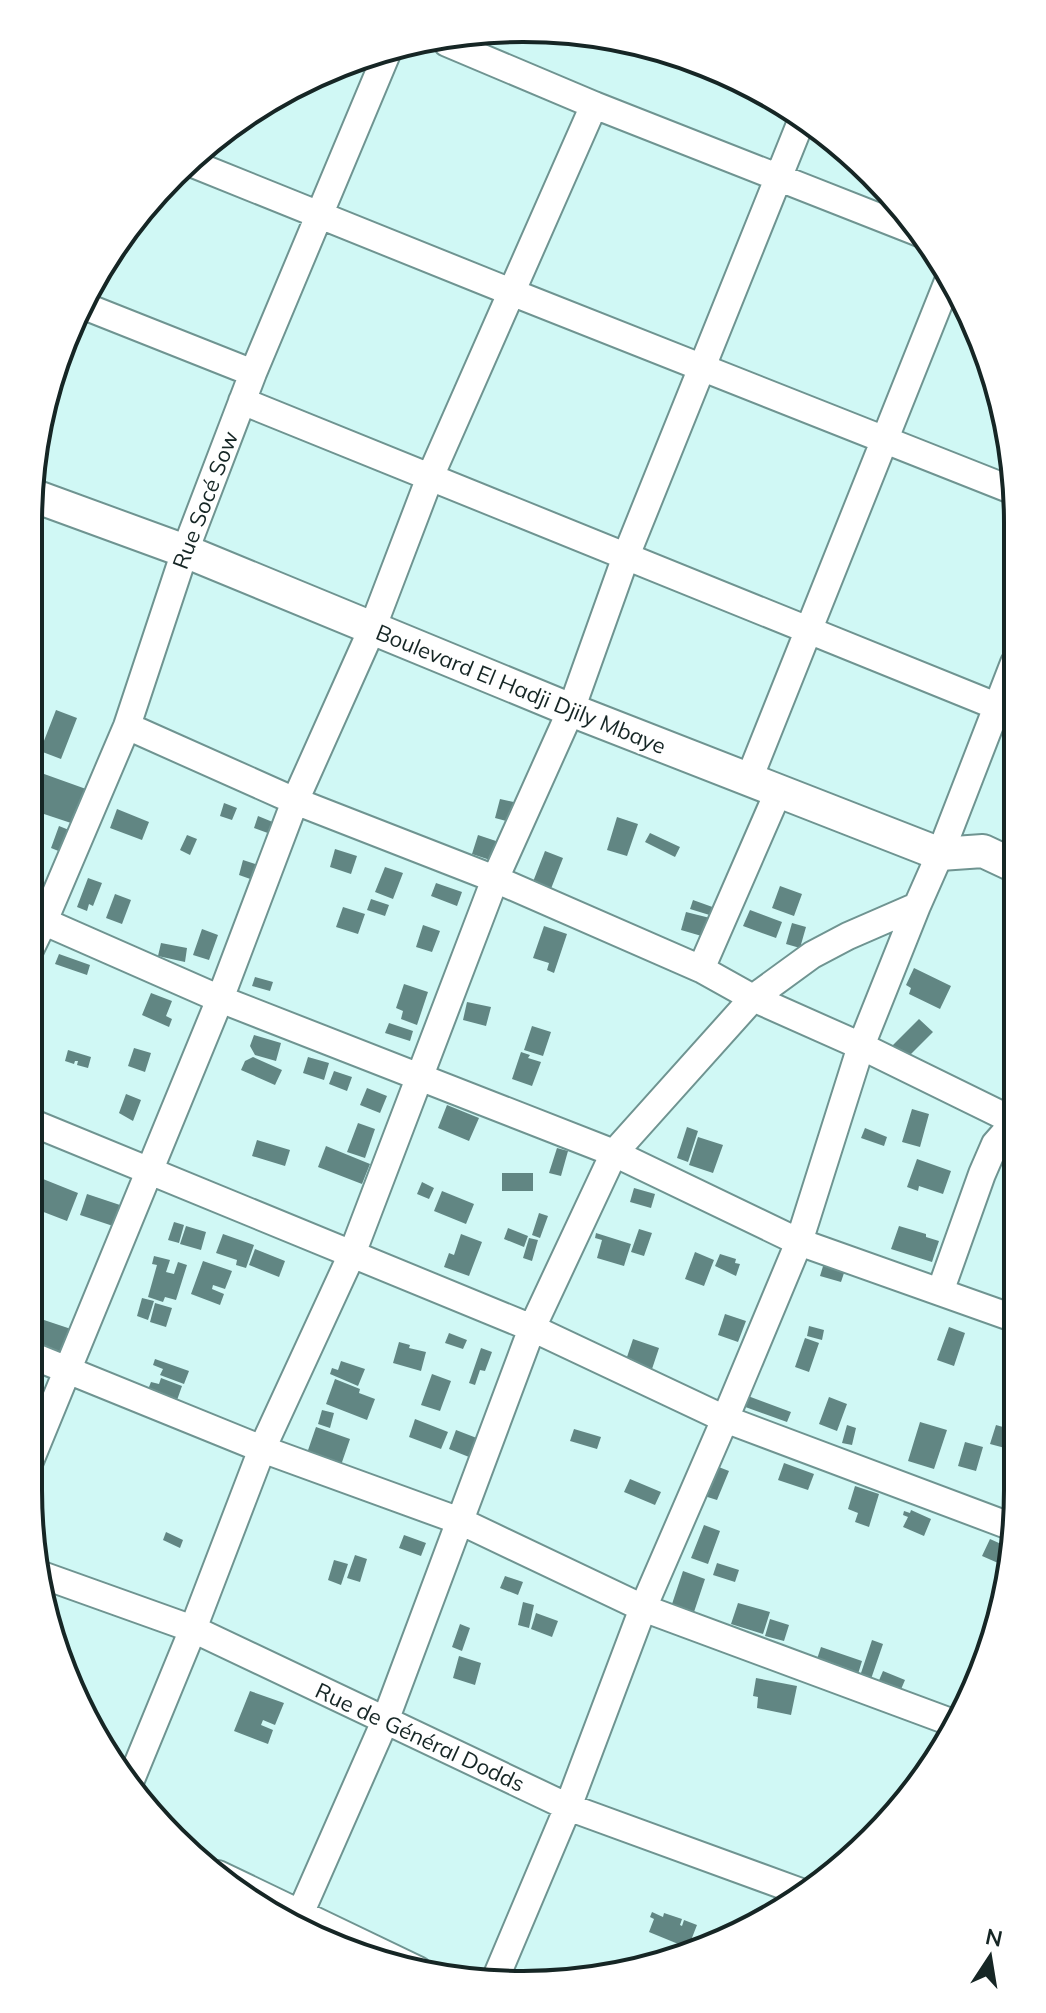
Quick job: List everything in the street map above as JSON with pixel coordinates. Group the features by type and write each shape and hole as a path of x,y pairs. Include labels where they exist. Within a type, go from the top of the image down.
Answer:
{"main road":[{"name":"Boulevard El Hadji Djily Mbaye","path":"43,499 185,551 571,710 940,854 983,851 1004,861"}],"street":[{"path":"456,47 594,105 902,226"},
{"name":"Rue Socé Sow","path":"42,905 127,726 185,551 242,401 383,63"},
{"path":"42,1431 220,999 295,801 372,629 430,477 594,105"},
{"path":"134,1773 262,1449 352,1254 495,879 571,710 626,556 798,129"},
{"path":"200,167 1002,486"},
{"path":"749,779 944,290"},
{"path":"92,309 253,373"},
{"path":"242,401 1004,711"},
{"path":"499,1970 568,1807 643,1608 799,1242 861,1046 917,906 1004,713"},
{"path":"127,726 295,801 495,879 701,969 753,998 1004,1116"},
{"path":"701,969 779,790"},
{"path":"299,1916 385,1721 532,1328 614,1153 753,998 812,955 917,906"},
{"path":"42,921 220,999 614,1153 799,1242 1004,1315"},
{"path":"42,1127 532,1328 725,1419 1003,1523"},
{"path":"940,1292 982,1174 995,1144 1004,1134"},
{"path":"42,1359 262,1449 460,1521 643,1608 945,1720"},
{"name":"Rue de Général Dodds","path":"50,1578 193,1629 568,1807 792,1889"}],"building":[{"path":"56,710 77,718 61,759 42,752"},
{"path":"42,773 86,789 74,824 42,813"},
{"path":"500,799 518,803 514,823 495,818"},
{"path":"224,803 237,808 232,820 220,816"},
{"path":"117,809 149,822 142,840 110,828"},
{"path":"258,816 280,825 276,836 254,828"},
{"path":"617,817 638,824 627,856 607,850"},
{"path":"59,826 69,830 61,852 51,848"},
{"path":"650,833 680,847 675,857 645,842"},
{"path":"187,835 197,839 190,855 180,850"},
{"path":"478,835 505,844 499,863 472,854"},
{"path":"335,849 357,856 351,874 330,867"},
{"path":"545,851 563,858 547,899 529,892"},
{"path":"243,860 267,868 262,883 239,875"},
{"path":"385,867 403,873 393,899 375,892"},
{"path":"88,878 102,883 93,906 89,904 87,911 77,907"},
{"path":"436,883 462,892 457,906 431,896"},
{"path":"780,886 802,894 794,916 772,908"},
{"path":"115,894 131,900 122,924 106,918"},
{"path":"371,899 389,905 385,916 367,910"},
{"path":"693,900 718,909 716,917 690,909"},
{"path":"343,907 365,914 358,934 336,927"},
{"path":"750,910 782,922 776,938 743,926"},
{"path":"686,912 710,918 705,937 681,930"},
{"path":"792,923 806,927 800,948 786,944"},
{"path":"423,925 440,931 432,952 416,947"},
{"path":"544,926 567,934 554,973 547,970 549,963 533,958"},
{"path":"202,929 218,935 209,960 193,955"},
{"path":"161,943 187,948 185,962 158,956"},
{"path":"59,954 90,965 87,975 55,964"},
{"path":"914,968 951,986 940,1009 909,994 911,988 906,985"},
{"path":"255,977 273,982 270,991 252,986"},
{"path":"404,984 428,992 417,1025 401,1019 403,1011 396,1008"},
{"path":"151,993 172,1001 166,1016 172,1019 169,1027 142,1015"},
{"path":"467,1002 491,1007 486,1026 463,1020"},
{"path":"919,1019 933,1032 901,1064 887,1051"},
{"path":"389,1023 413,1031 410,1041 385,1033"},
{"path":"532,1026 551,1032 543,1056 524,1050"},
{"path":"254,1035 281,1043 276,1061 255,1055 250,1046"},
{"path":"134,1048 151,1053 145,1072 128,1066"},
{"path":"68,1050 91,1057 88,1068 77,1065 78,1061 74,1064 65,1061"},
{"path":"521,1052 541,1062 532,1086 512,1079"},
{"path":"253,1057 282,1070 275,1085 241,1070 245,1061"},
{"path":"308,1057 329,1063 324,1080 303,1073"},
{"path":"334,1071 352,1077 347,1091 329,1084"},
{"path":"367,1088 387,1096 380,1113 360,1105"},
{"path":"126,1094 141,1100 133,1121 119,1113"},
{"path":"447,1105 479,1118 469,1141 438,1128"},
{"path":"912,1109 929,1114 920,1147 902,1142"},
{"path":"358,1123 375,1129 365,1158 347,1152"},
{"path":"687,1127 698,1131 688,1162 677,1158"},
{"path":"865,1128 887,1137 884,1146 861,1138"},
{"path":"698,1137 723,1145 713,1173 689,1165"},
{"path":"257,1140 290,1150 285,1166 252,1156"},
{"path":"326,1146 370,1164 362,1184 318,1167"},
{"path":"557,1148 568,1151 561,1176 549,1173"},
{"path":"917,1159 951,1171 943,1194 919,1186 918,1191 907,1187"},
{"path":"502,1173 533,1173 533,1191 502,1191"},
{"path":"42,1179 78,1193 67,1221 42,1211"},
{"path":"422,1182 434,1188 429,1199 417,1194"},
{"path":"634,1188 655,1194 651,1208 630,1202"},
{"path":"442,1191 474,1204 466,1224 434,1211"},
{"path":"87,1194 129,1208 122,1229 80,1215"},
{"path":"539,1213 548,1216 540,1238 532,1235"},
{"path":"174,1222 184,1225 179,1243 168,1240"},
{"path":"186,1226 206,1232 201,1250 180,1244"},
{"path":"899,1226 939,1241 932,1262 891,1249"},
{"path":"508,1228 528,1236 524,1247 504,1239"},
{"path":"639,1229 652,1233 644,1256 631,1252"},
{"path":"596,1233 631,1244 624,1266 597,1258 602,1240 595,1238"},
{"path":"223,1234 254,1245 246,1268 236,1265 237,1260 216,1253"},
{"path":"461,1234 482,1242 469,1276 444,1267 449,1253 454,1255"},
{"path":"529,1238 538,1240 532,1261 523,1258"},
{"path":"255,1249 285,1261 279,1277 249,1265"},
{"path":"695,1252 714,1260 704,1286 685,1279"},
{"path":"720,1254 736,1259 735,1263 740,1264 736,1276 715,1266"},
{"path":"154,1256 170,1260 166,1272 174,1274 178,1262 187,1265 176,1300 165,1297 163,1302 148,1297 157,1265 152,1264"},
{"path":"203,1261 232,1271 225,1289 213,1285 212,1289 224,1294 220,1305 191,1294"},
{"path":"824,1263 845,1270 841,1282 820,1276"},
{"path":"142,1298 154,1301 148,1320 137,1316"},
{"path":"155,1303 172,1308 166,1327 150,1322"},
{"path":"725,1314 746,1321 738,1342 718,1335"},
{"path":"42,1319 77,1331 68,1356 42,1346"},
{"path":"809,1326 824,1330 822,1340 807,1336"},
{"path":"949,1327 965,1333 954,1366 937,1360"},
{"path":"449,1333 467,1340 463,1349 445,1343"},
{"path":"805,1338 819,1343 809,1372 795,1367"},
{"path":"633,1339 659,1348 652,1369 626,1360"},
{"path":"399,1342 426,1352 421,1371 393,1363"},
{"path":"481,1348 492,1352 485,1371 480,1370 475,1385 469,1383"},
{"path":"155,1359 189,1371 184,1384 160,1375 163,1369 153,1365"},
{"path":"341,1361 365,1369 358,1386 330,1374 332,1368 338,1370"},
{"path":"432,1374 451,1381 440,1411 421,1405"},
{"path":"161,1378 182,1386 176,1403 147,1392 151,1382 159,1384"},
{"path":"335,1379 375,1399 367,1420 326,1404"},
{"path":"740,1393 791,1412 787,1422 737,1404"},
{"path":"829,1397 847,1404 837,1431 819,1424"},
{"path":"322,1410 334,1413 330,1428 318,1424"},
{"path":"415,1419 448,1432 441,1449 409,1437"},
{"path":"920,1422 947,1430 934,1469 908,1461"},
{"path":"847,1425 856,1428 852,1445 842,1443"},
{"path":"996,1425 1004,1427 1004,1448 990,1444"},
{"path":"316,1427 350,1439 340,1468 306,1456"},
{"path":"574,1429 601,1437 597,1449 570,1441"},
{"path":"456,1430 487,1442 479,1461 449,1449"},
{"path":"965,1442 983,1447 976,1471 958,1466"},
{"path":"784,1463 814,1474 808,1490 778,1480"},
{"path":"711,1464 729,1471 717,1500 698,1494"},
{"path":"630,1479 661,1492 655,1505 624,1492"},
{"path":"855,1486 879,1494 869,1527 855,1522 858,1513 848,1509"},
{"path":"911,1510 931,1519 924,1536 903,1527 908,1517 903,1515 904,1511 910,1513"},
{"path":"704,1525 720,1531 708,1564 691,1558"},
{"path":"166,1532 183,1540 180,1548 163,1540"},
{"path":"404,1535 426,1543 421,1556 399,1548"},
{"path":"990,1539 1001,1544 998,1563 982,1556"},
{"path":"355,1555 367,1559 360,1582 347,1578"},
{"path":"334,1560 348,1564 341,1585 328,1580"},
{"path":"717,1563 739,1570 735,1582 713,1575"},
{"path":"683,1571 705,1579 694,1612 672,1604"},
{"path":"505,1576 523,1582 518,1595 500,1588"},
{"path":"523,1602 534,1605 529,1628 518,1625"},
{"path":"738,1603 770,1612 763,1634 731,1624"},
{"path":"536,1613 558,1621 552,1637 531,1629"},
{"path":"770,1619 789,1625 784,1641 765,1636"},
{"path":"460,1624 470,1628 462,1651 452,1647"},
{"path":"872,1640 883,1644 871,1679 860,1676"},
{"path":"821,1647 862,1661 858,1674 817,1659"},
{"path":"459,1656 481,1663 475,1685 453,1678"},
{"path":"883,1671 905,1680 899,1694 877,1685"},
{"path":"756,1678 797,1686 791,1715 757,1708 758,1697 753,1696"},
{"path":"250,1691 284,1703 275,1725 263,1720 261,1725 273,1730 268,1744 234,1731"},
{"path":"652,1912 663,1917 664,1913 682,1919 682,1926 684,1920 697,1925 691,1940 679,1944 649,1932 654,1919 650,1917"}]}
